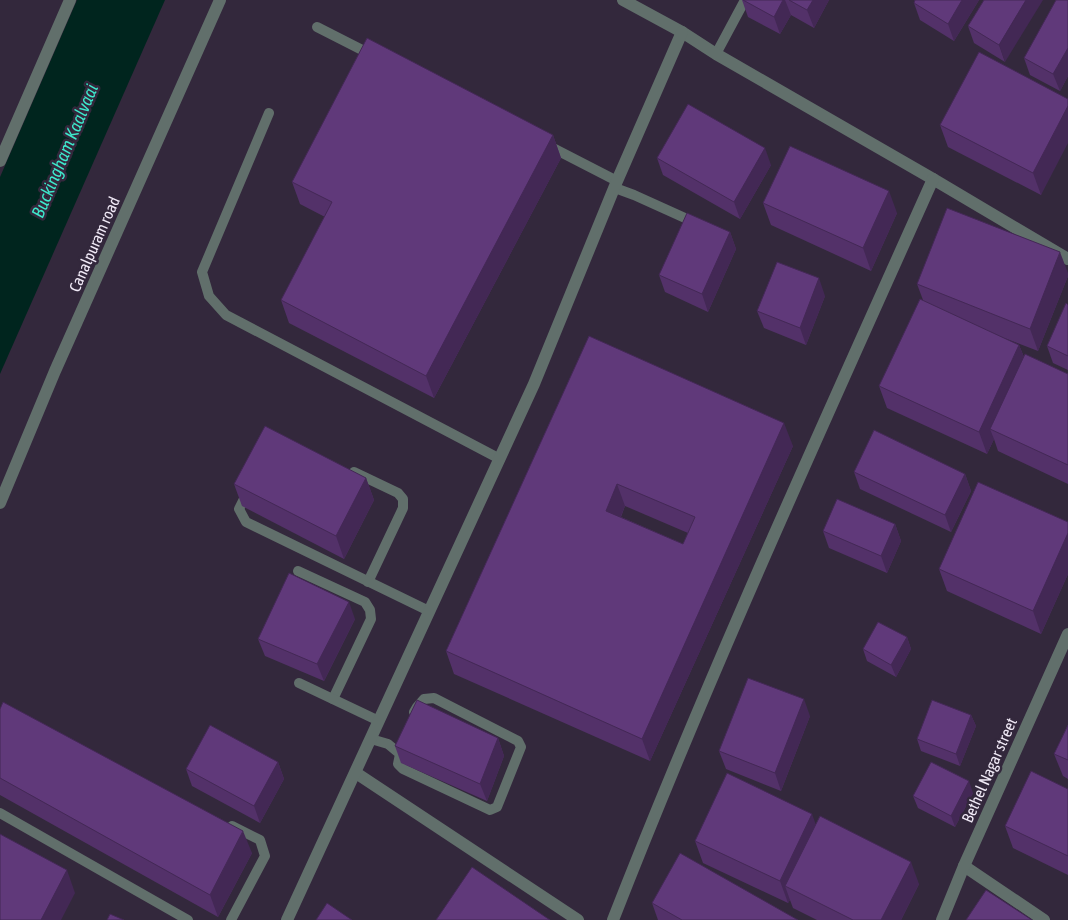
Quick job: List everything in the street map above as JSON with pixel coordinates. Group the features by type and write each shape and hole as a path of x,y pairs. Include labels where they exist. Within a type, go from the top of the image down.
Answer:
{"street":[{"path":"0,161 70,0"},
{"name":"Canalpuram road","path":"0,503 55,370 220,0"},
{"path":"623,0 641,4 716,54 1068,258"},
{"path":"287,920 534,384 616,184 682,32"},
{"path":"613,920 648,830 763,558 933,179"},
{"name":"Bethel Nagar street","path":"942,920 964,866 1068,634"},
{"path":"356,773 578,920"},
{"path":"964,866 1044,920"}],"lane":[{"path":"716,54 745,0"},
{"path":"317,27 377,58"},
{"path":"269,113 202,272 209,296 226,315 500,458"},
{"path":"541,142 687,224 706,228"},
{"path":"346,468 398,493 403,499 403,508 368,582"},
{"path":"251,484 239,509 246,522 429,612"},
{"path":"298,571 365,602 370,610 370,619 333,699"},
{"path":"299,683 379,721"},
{"path":"371,739 397,746 400,754 398,764 403,769 490,810 497,807 521,747 518,741 434,698 424,699 416,707 408,724"},
{"path":"0,814 188,920"},
{"path":"225,822 260,840 265,856 231,920"}],"water":[{"name":"Buckingham Kaalvaai","path":"77,0 165,0 0,374 0,177"}],"building":[{"path":"743,0 783,0 774,17"},
{"path":"789,0 813,0 807,10"},
{"path":"915,0 962,0 948,24 914,3"},
{"path":"984,0 1026,0 999,45 968,26"},
{"path":"1056,0 1068,0 1068,48 1053,74 1024,58"},
{"path":"367,38 553,135 426,376 281,300 332,202 292,182"},
{"path":"979,52 1068,99 1068,106 1033,173 940,125"},
{"path":"688,104 765,148 734,202 657,158"},
{"path":"790,146 889,191 863,248 763,203"},
{"path":"947,208 1060,252 1030,329 917,284"},
{"path":"687,213 730,232 702,294 659,275"},
{"path":"777,262 819,278 800,328 757,311"},
{"path":"920,299 1019,345 979,432 879,386"},
{"path":"1066,303 1068,305 1068,356 1047,346"},
{"path":"589,336 784,423 642,739 446,651","holes":["617,484 695,517 683,544 606,511"]},
{"path":"1025,354 1068,374 1068,465 990,429"},
{"path":"265,426 366,478 336,536 234,484"},
{"path":"874,430 965,474 945,515 854,472"},
{"path":"978,482 1068,522 1068,533 1033,611 939,569"},
{"path":"837,499 895,524 881,556 823,531"},
{"path":"289,573 349,602 317,664 258,639"},
{"path":"878,622 907,637 891,665 863,649"},
{"path":"748,678 804,699 775,773 719,751"},
{"path":"417,700 498,738 480,784 395,746"},
{"path":"932,700 971,715 956,754 917,739"},
{"path":"3,702 243,831 210,895 0,778 0,709"},
{"path":"210,725 278,762 254,806 186,769"},
{"path":"1068,725 1068,760 1054,754"},
{"path":"931,762 969,781 951,816 913,796"},
{"path":"1031,771 1068,789 1068,856 1005,826"},
{"path":"727,773 812,814 780,881 695,841"},
{"path":"820,816 911,862 881,920 853,920 785,886"},
{"path":"0,834 67,870 41,920 0,920"},
{"path":"680,853 798,920 682,920 652,903"},
{"path":"472,867 550,920 436,920"},
{"path":"986,890 1032,920 966,920"},
{"path":"327,903 352,920 316,920"},
{"path":"110,914 124,920 107,920"}]}
